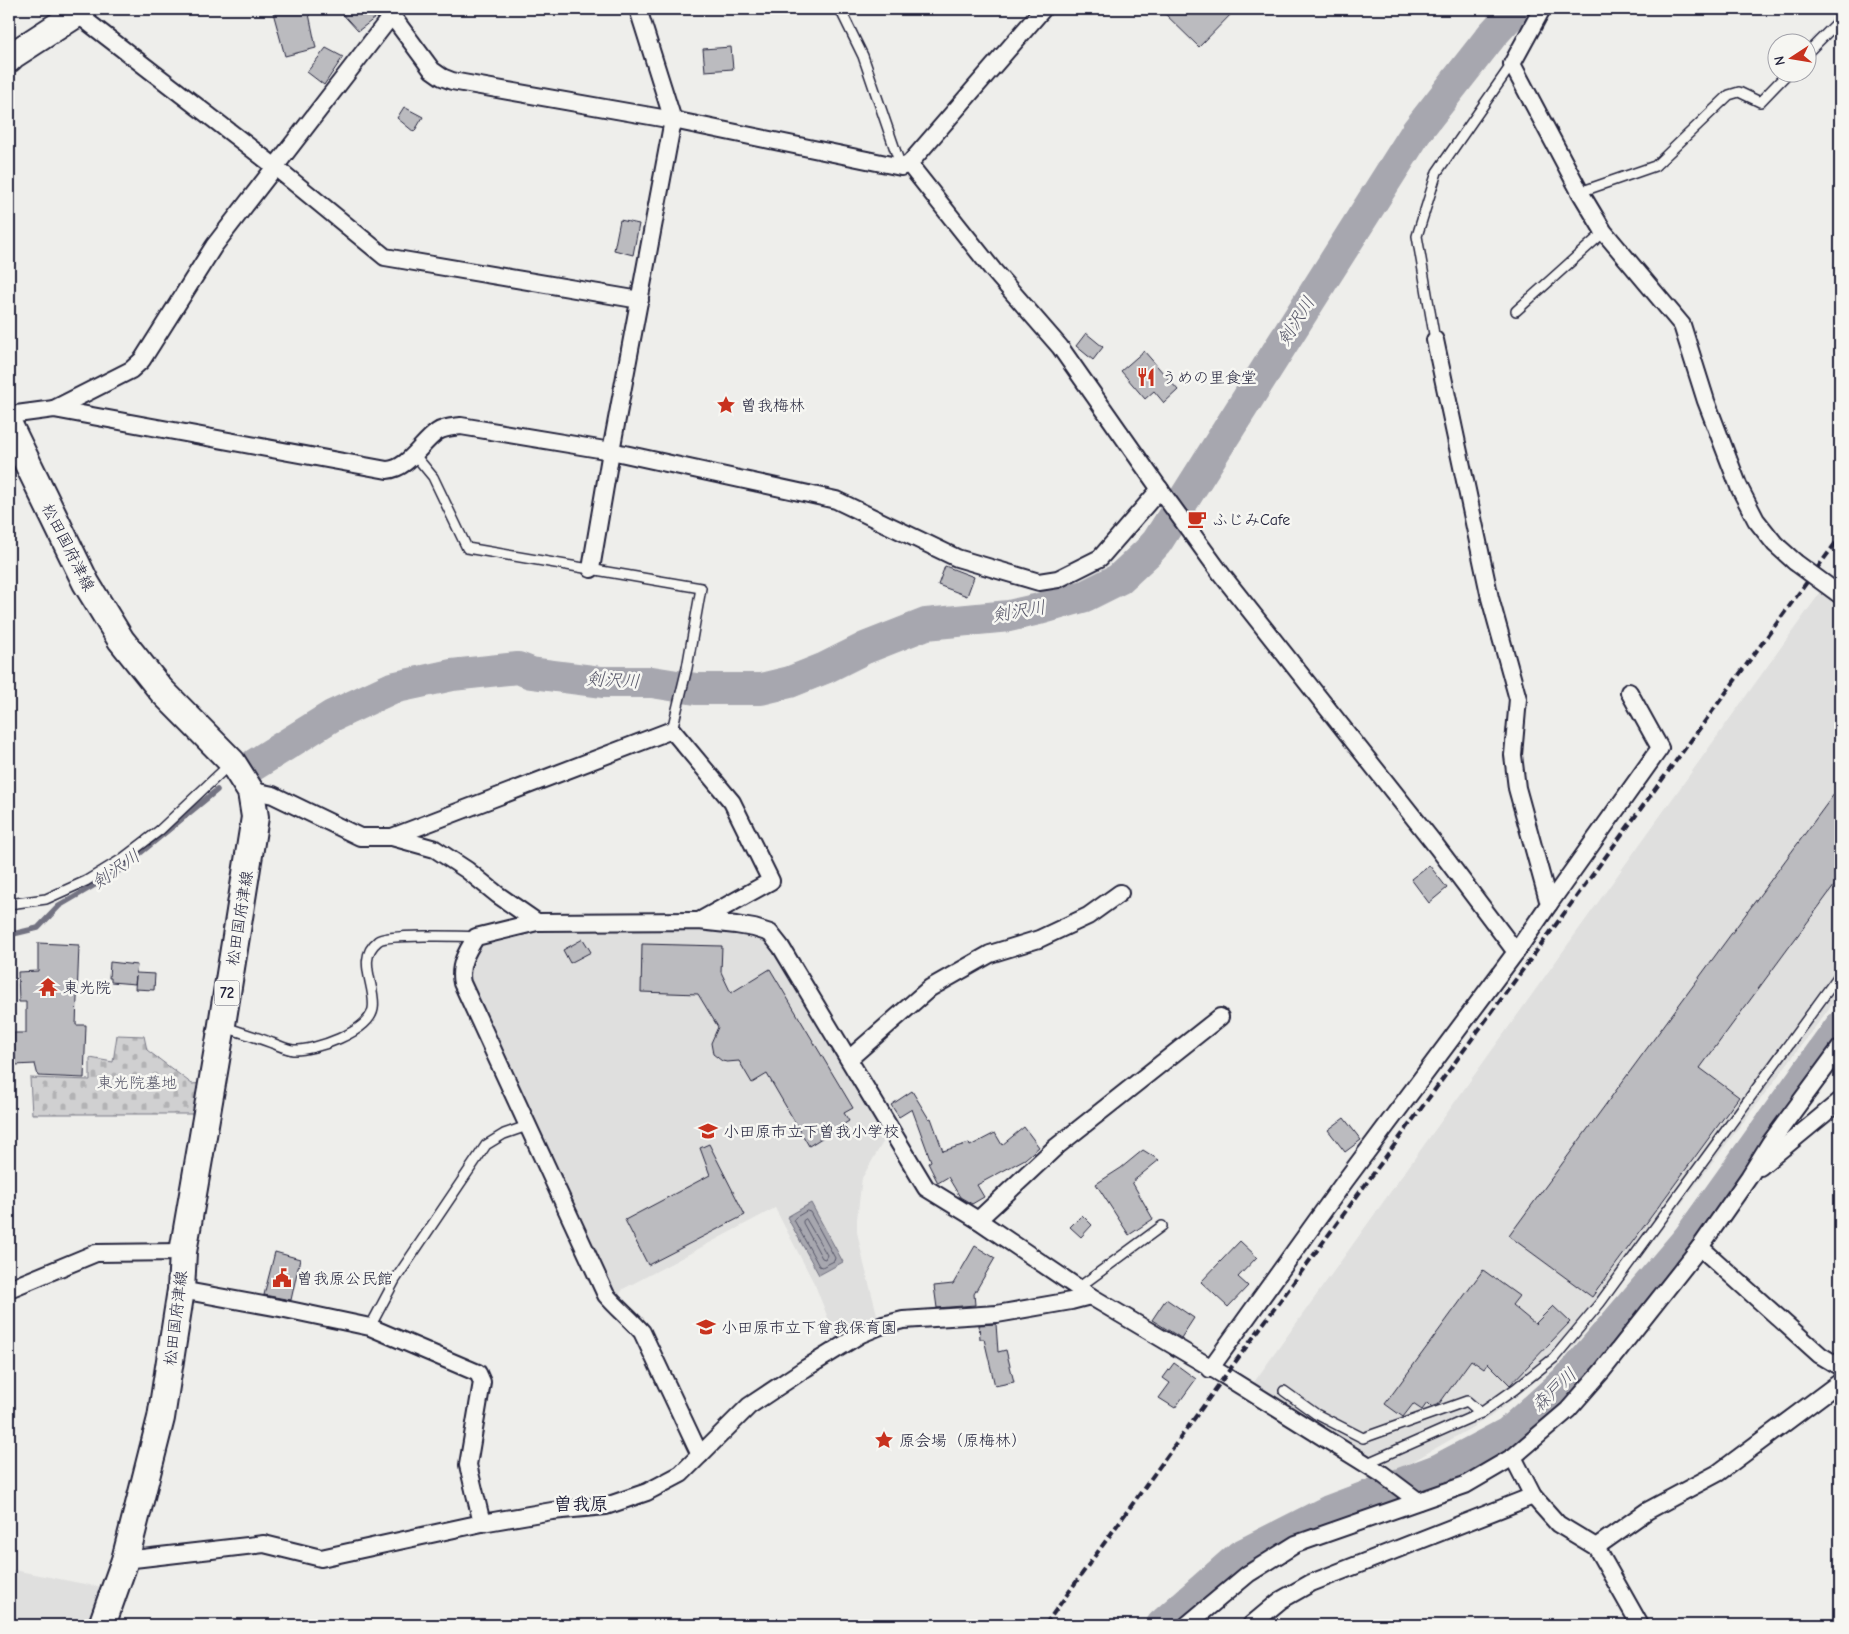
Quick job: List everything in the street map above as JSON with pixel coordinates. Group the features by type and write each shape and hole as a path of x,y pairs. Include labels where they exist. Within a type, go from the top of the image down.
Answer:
{"main road":[{"path":"9,59 80,11"},
{"name":"松田国府津線","path":"9,425 86,583 121,640 161,690 232,762 251,792 254,817 222,1026 183,1252 181,1290 161,1418 125,1560 102,1625"}],"street":[{"path":"591,569 611,451 673,120 638,9"},
{"path":"905,165 1043,9"},
{"path":"1542,9 1512,64 1580,192 1604,232 1682,325 1706,402 1740,487 1756,520 1775,544 1795,562 1840,595"},
{"path":"80,11 385,257 640,300"},
{"path":"54,409 131,370 142,360 198,268 390,12 432,70 452,81 673,120 905,165 992,270 1060,346 1222,575 1437,846 1516,952"},
{"path":"1435,340 1490,598 1518,699 1513,755 1517,788 1549,904"},
{"path":"9,415 54,409 382,470 398,468 437,432 450,427 461,426 611,451 836,500 957,558 1039,582 1058,580 1100,558 1163,494"},
{"path":"1210,1369 1346,1181 1516,952 1660,748 1629,692"},
{"path":"392,836 672,730 732,802 771,881 699,921"},
{"path":"251,792 254,790 273,794 360,837 392,836 435,849 467,870 498,895 537,922"},
{"path":"849,1059 930,988 990,954 1039,939 1088,916 1120,893"},
{"path":"700,1455 642,1332 606,1296 462,983 460,974 466,954 476,937 537,922 699,921 754,928 770,933 781,947 926,1188 978,1220 1084,1292 1210,1369 1225,1376 1382,1474 1418,1501"},
{"path":"978,1220 1056,1147 1220,1017"},
{"path":"1188,1625 1248,1574 1296,1544 1465,1485 1513,1457 1568,1410 1602,1371 1698,1250 1749,1177 1770,1143 1840,1048"},
{"path":"1749,1177 1840,1101"},
{"path":"1698,1250 1700,1248 1820,1355 1840,1367"},
{"path":"9,1289 96,1253 183,1252"},
{"path":"181,1290 370,1327 478,1373 482,1382 468,1464 482,1523"},
{"path":"125,1560 264,1544 321,1558 482,1523 552,1511 606,1506 647,1492 681,1474 749,1406 861,1334 883,1325 903,1320 997,1314 1071,1301 1084,1292"},
{"path":"1596,1548 1647,1511 1718,1473 1840,1382"},
{"path":"1513,1457 1533,1496 1558,1524 1596,1548 1640,1625"},
{"path":"1252,1625 1281,1600 1311,1583 1533,1496"}],"lane":[{"path":"840,9 863,56 905,165"},
{"path":"1816,44 1840,20"},
{"path":"1435,340 1417,236 1437,172 1512,64"},
{"path":"1580,192 1654,166 1729,95 1739,92 1760,102 1779,82"},
{"path":"1516,311 1604,232"},
{"path":"414,454 432,477 467,548 701,588 687,668 672,730"},
{"path":"9,904 46,899 86,881 122,859 160,830 232,762"},
{"path":"222,1026 292,1050 314,1048 356,1031 370,1019 374,1008 367,959 372,947 380,939 426,936 476,937"},
{"path":"1365,1464 1481,1413 1515,1390 1554,1358 1600,1303 1840,974"},
{"path":"370,1327 396,1280 486,1145 504,1134 527,1126"},
{"path":"1084,1292 1162,1226"},
{"path":"1284,1391 1316,1414 1363,1438 1467,1401 1481,1413"}],"shaded area":[{"path":"1840,565 1840,994 1574,1346 1522,1392 1490,1417 1396,1471 1368,1457 1252,1385"},
{"name":"小田原市立下曽我小学校","path":"535,929 727,929 755,934 771,943 886,1137 862,1178 857,1219 857,1232 879,1322 837,1341 815,1285 775,1208 623,1289 618,1298 612,1291 470,987 467,974 475,951 484,943"},
{"path":"9,1569 110,1589 94,1625 9,1625"}],"green space":[{"name":"東光院墓地","path":"117,1035 144,1036 147,1050 192,1084 205,1083 200,1114 32,1114 30,1078 90,1080 90,1058 113,1062"}],"water":[{"path":"811,1203 843,1262 819,1275 787,1217"}],"building":[{"path":"272,9 308,9 316,48 285,56"},
{"path":"338,9 377,9 379,15 358,31"},
{"path":"1160,9 1236,9 1199,47"},
{"path":"731,47 733,69 705,71 703,49"},
{"path":"326,48 343,57 324,85 307,72"},
{"path":"404,107 423,117 414,132 397,118"},
{"path":"620,220 639,224 633,255 614,250"},
{"path":"1086,333 1103,347 1093,360 1076,346"},
{"name":"うめの里食堂","path":"1144,351 1178,390 1164,403 1154,391 1145,399 1121,371"},
{"path":"945,566 974,577 967,596 938,585"},
{"path":"1840,786 1840,878 1700,1068 1739,1097 1592,1297 1509,1236"},
{"path":"1429,865 1447,888 1429,903 1411,879"},
{"path":"583,939 591,952 570,963 563,950"},
{"path":"38,943 79,945 76,1025 86,1025 84,1078 38,1076 35,1064 15,1065 14,1033 26,1033 26,1002 19,1002 18,972 38,971"},
{"path":"642,944 722,946 721,972 731,993 770,969 853,1108 844,1113 849,1121 809,1146 767,1074 752,1083 739,1061 722,1061 713,1054 711,1043 718,1027 698,994 641,992"},
{"path":"110,962 137,965 136,973 155,974 154,990 135,989 136,976 135,984 111,982 111,978 109,978"},
{"path":"912,1091 929,1119 931,1118 943,1151 969,1143 970,1146 995,1133 1002,1145 1024,1127 1039,1147 1025,1159 977,1185 984,1197 972,1204 960,1197 948,1177 938,1183 928,1163 931,1161 912,1109 899,1117 891,1105"},
{"path":"1344,1118 1361,1140 1345,1152 1328,1130"},
{"path":"709,1144 745,1215 648,1265 625,1220 710,1175 700,1148"},
{"path":"1143,1150 1159,1160 1132,1182 1153,1219 1129,1235 1096,1184 1121,1168"},
{"path":"1082,1215 1092,1225 1081,1237 1070,1227"},
{"path":"1240,1241 1257,1257 1238,1277 1248,1286 1228,1307 1201,1282"},
{"path":"975,1246 995,1258 974,1294 975,1305 937,1308 934,1286 953,1284"},
{"name":"曽我原公民館","path":"275,1252 300,1259 291,1300 264,1295"},
{"path":"1483,1270 1519,1296 1512,1305 1535,1324 1553,1306 1570,1322 1510,1385 1488,1363 1484,1369 1471,1360 1439,1404 1431,1407 1427,1403 1422,1410 1413,1404 1403,1417 1385,1404"},
{"path":"1166,1299 1194,1318 1181,1338 1152,1320"},
{"path":"996,1324 998,1352 1006,1350 1014,1382 995,1386 984,1339 980,1339 979,1325"},
{"path":"1174,1363 1196,1379 1175,1408 1159,1398 1170,1383 1163,1378"}],"waterway":[{"name":"剣沢川","path":"254,765 332,716 392,688 452,675 518,668 531,673 602,682 652,682 696,689 761,689 790,682 825,668 865,648 926,624 1009,616 1085,596 1119,579 1157,542 1417,131 1492,35 1516,9"},
{"name":"剣沢川","path":"9,935 38,928 59,906 117,872 217,790"},
{"name":"森戸川","path":"1162,1625 1240,1556 1329,1511 1440,1469 1508,1433 1569,1378 1688,1239 1840,1027"}],"railway":[{"path":"1045,1625 1225,1376 1840,537"}],"place":[{"name":"うめの里食堂","path":"1146,377"},
{"name":"曽我梅林","path":"726,405"},
{"name":"ふじみCafe","path":"1197,519"},
{"name":"東光院","path":"48,987"},
{"name":"小田原市立下曽我小学校","path":"708,1131"},
{"name":"曽我原公民館","path":"282,1278"},
{"name":"小田原市立下曾我保育園","path":"706,1327"},
{"name":"原会場（原梅林）","path":"884,1440"}],"district":[{"name":"曽我原","path":"581,1504"}]}
